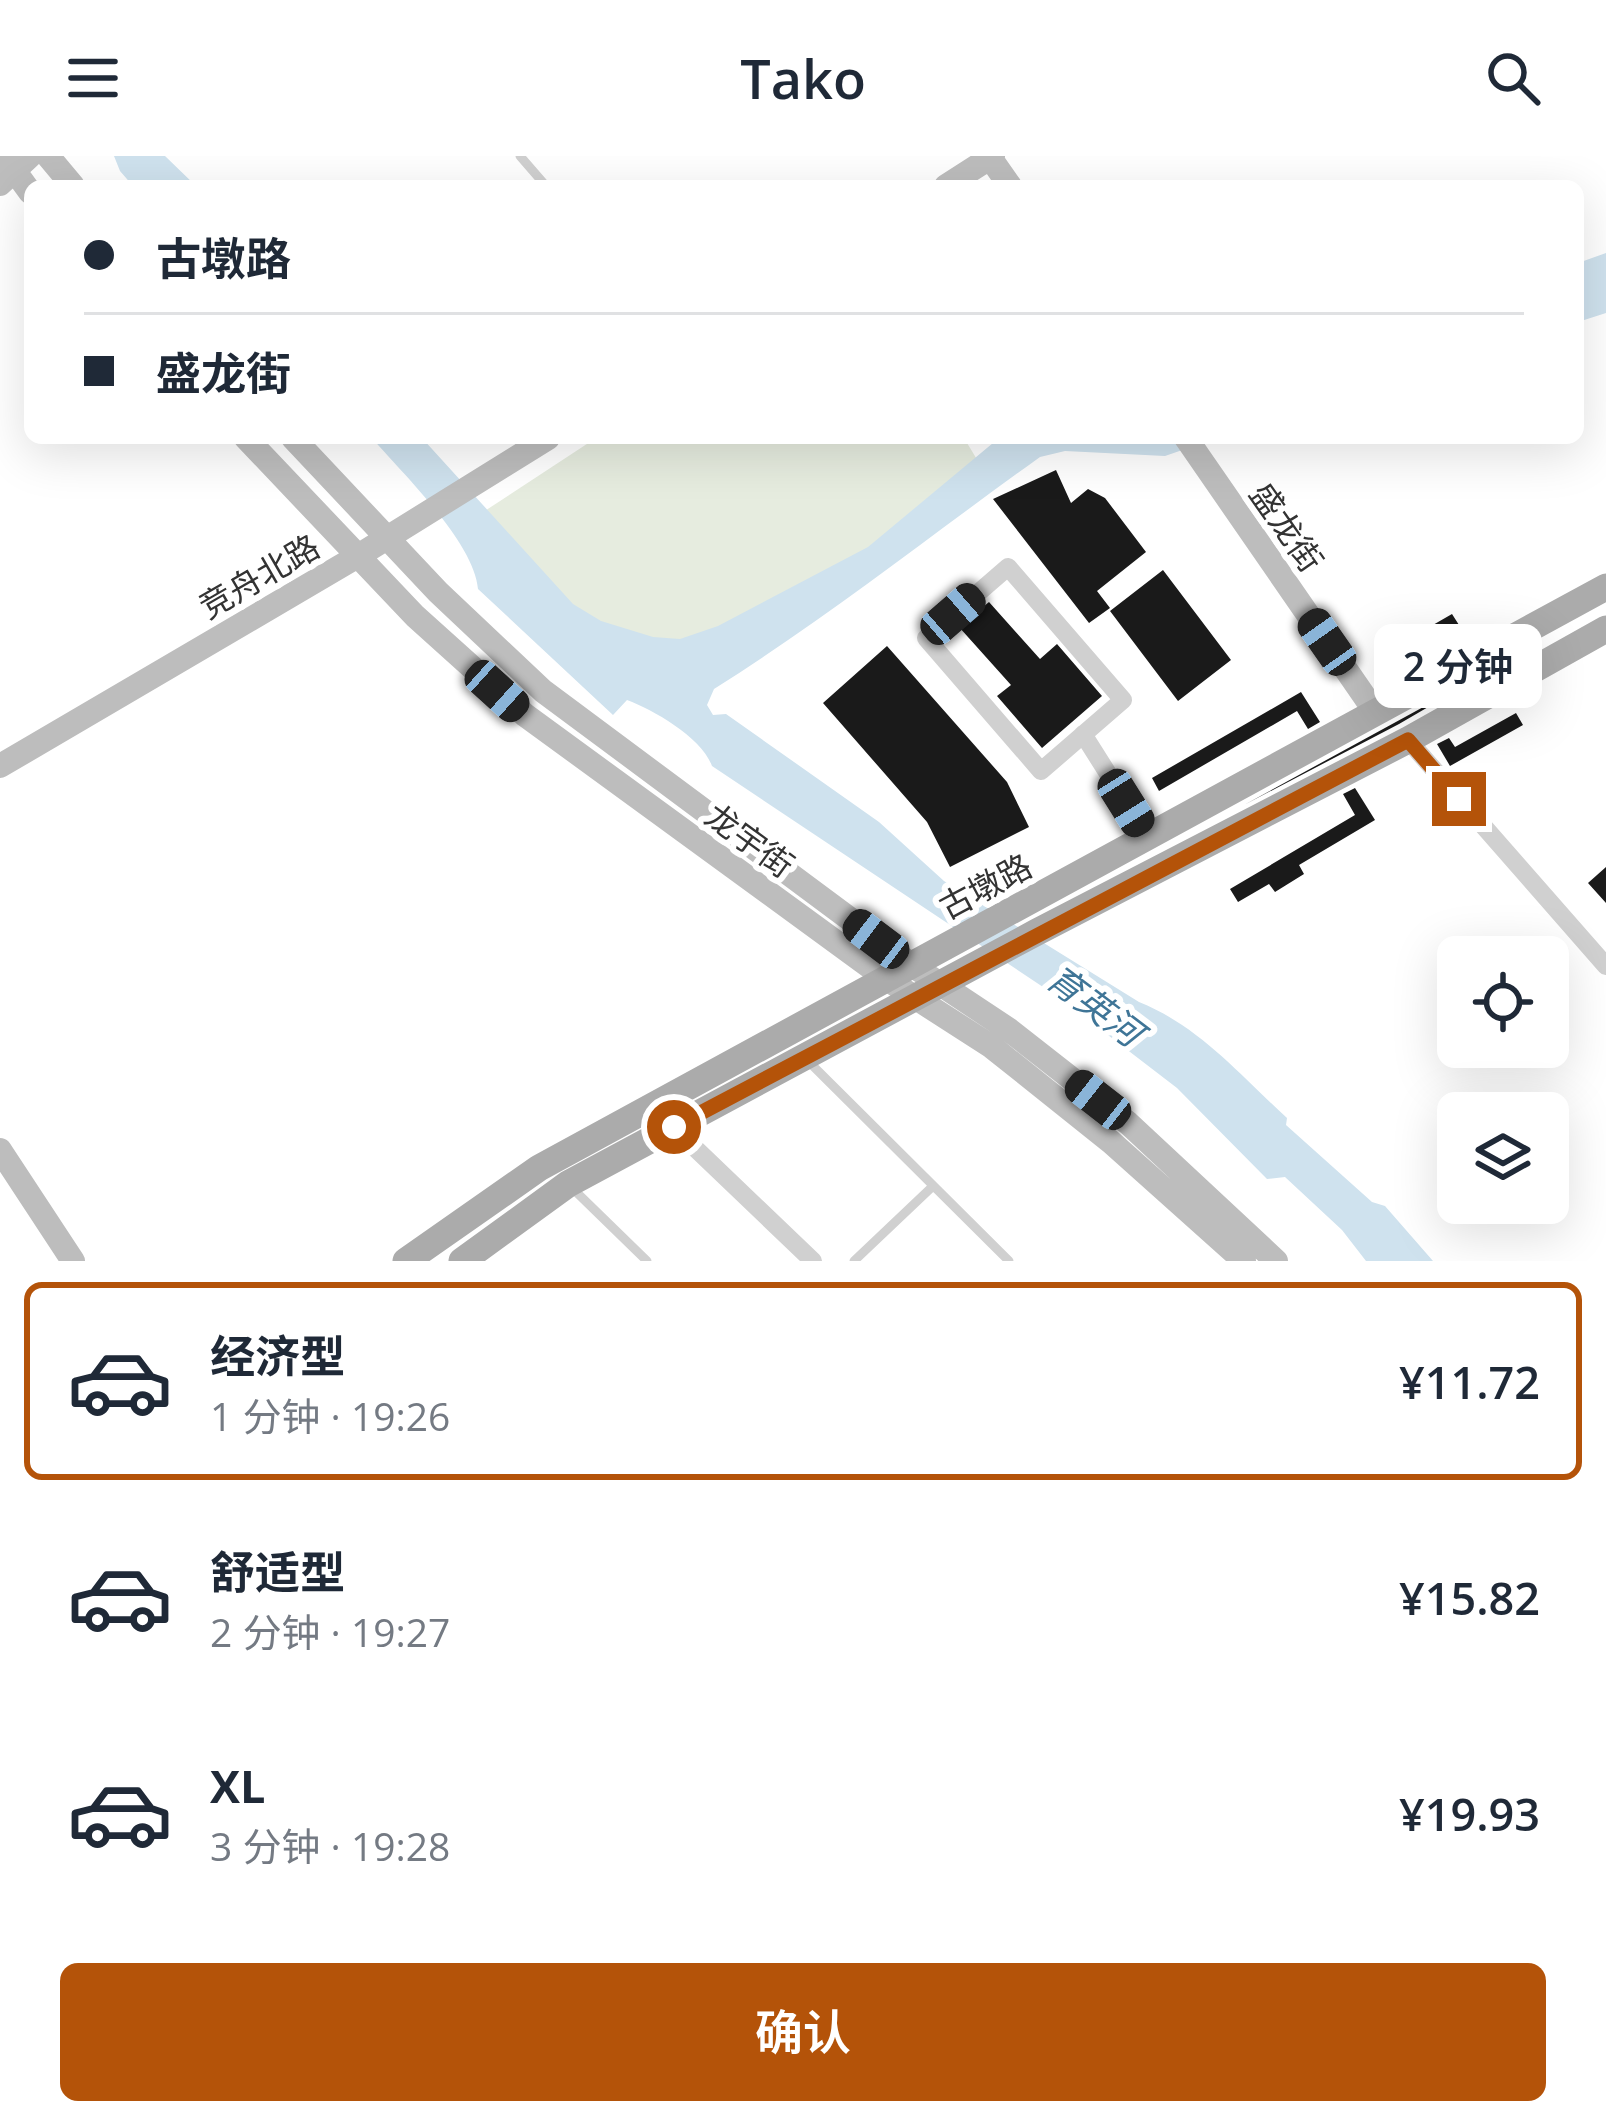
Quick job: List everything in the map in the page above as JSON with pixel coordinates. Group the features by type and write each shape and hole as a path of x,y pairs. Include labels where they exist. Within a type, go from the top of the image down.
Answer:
{"main road":[{"name":"古墩路","path":"406,1261 539,1168 1606,587"},
{"name":"古墩路","path":"477,1257 568,1184 1037,932 1408,740 1606,629"}],"street":[{"path":"48,156 69,180"},
{"path":"955,180 991,156"},
{"name":"龙宇街","path":"252,444 415,616 525,716 901,973 1008,1028 1128,1123 1276,1261"},
{"name":"龙宇街","path":"299,444 543,691 901,973"},
{"name":"竞舟北路","path":"0,766 538,444"},
{"name":"盛龙街","path":"1190,444 1376,713"},
{"path":"1008,567 1123,700 1083,734 1041,771 926,638 1008,567"},
{"path":"1083,734 1148,837"},
{"path":"1408,740 1606,965"},
{"name":"龙宇街","path":"930,991 1244,1261"},
{"path":"674,1127 814,1261"},
{"path":"0,1150 73,1261"}],"lane":[{"path":"520,156 541,180"},
{"path":"803,1056 1009,1261"},
{"path":"568,1184 647,1261"},
{"path":"854,1261 932,1187"}],"shaded area":[{"path":"587,444 968,444 987,476 651,691 468,522"}],"water":[{"path":"114,156 165,156 190,180 128,180"},
{"path":"1606,253 1606,313 1584,320 1584,261"},
{"name":"育英河","path":"377,444 427,444 573,604 601,621 653,637 680,639 718,626 868,547 992,444 1200,444 1165,456 1065,451 1040,457 714,689 707,705 713,715 726,714 879,822 944,881 1200,1038 1287,1118 1286,1125 1372,1202 1385,1206 1433,1261 1366,1261 1342,1230 1285,1177 1267,1179 1177,1088 1061,999 712,766 688,735 663,718 627,700 613,715 478,589 464,551"}],"building":[{"path":"1056,470 1071,503 1088,489 1105,498 1146,552 1097,591 1110,608 1089,623 993,499"},
{"path":"1163,570 1231,660 1178,701 1110,611"},
{"path":"989,602 1040,659 1057,644 1102,696 1042,748 997,696 1011,685 959,627"},
{"path":"1452,614 1459,625 1403,657 1412,672 1400,679 1386,652"},
{"path":"887,646 1007,782 1029,827 950,867 927,822 823,703"},
{"path":"1502,664 1399,724 1244,805"},
{"path":"1301,692 1320,722 1308,729 1297,711 1159,791 1152,778"},
{"path":"1516,713 1523,725 1450,766 1437,744 1449,738 1455,747"},
{"path":"1355,788 1375,820 1299,865 1304,874 1275,892 1269,884 1238,902 1230,889 1355,815 1343,794"},
{"path":"1606,867 1606,903 1588,883"}],"route":[{"path":"674,1127 1408,740 1459,799"}]}
